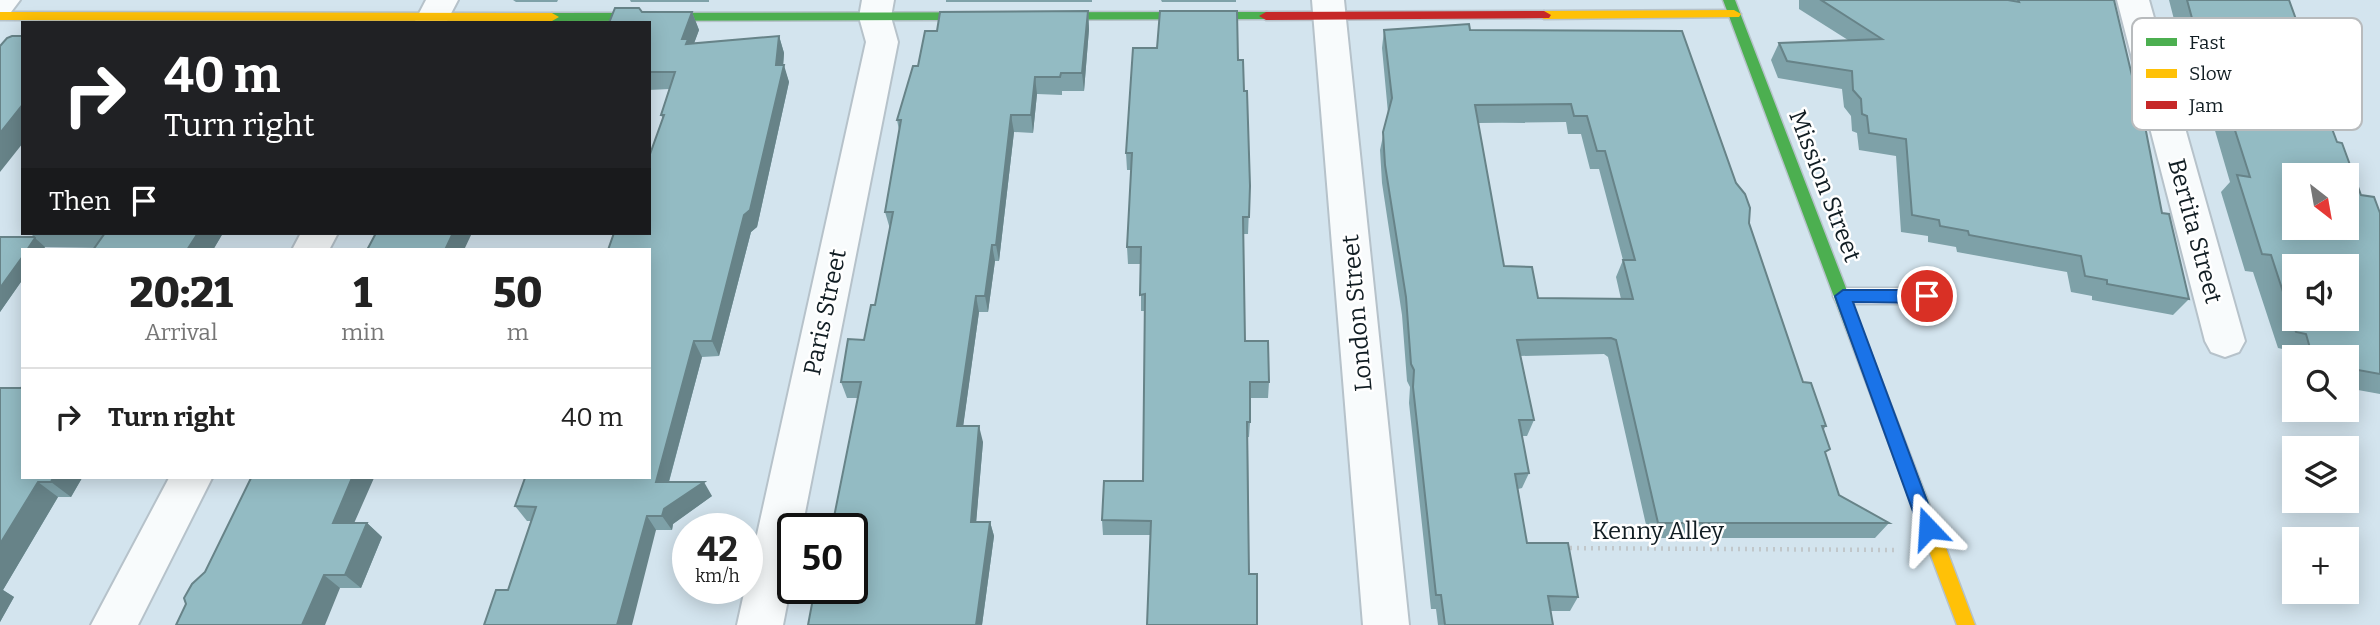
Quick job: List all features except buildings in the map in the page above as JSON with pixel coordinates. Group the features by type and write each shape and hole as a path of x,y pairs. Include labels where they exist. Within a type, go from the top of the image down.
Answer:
{"street":[{"path":"0,5 4,0"},
{"name":"Bertita Street","path":"2133,0 2138,18"},
{"name":"London Street","path":"1328,7 1386,625"},
{"path":"0,16 876,9 1732,7"},
{"name":"Mission Street","path":"1732,7 1966,625"},
{"name":"Paris Street","path":"760,625 882,43 876,9"},
{"name":"Bertita Street","path":"2168,130 2225,341"},
{"path":"114,625 190,479"}],"lane":[{"path":"1843,296 1927,296"}],"path":[{"name":"Kenny Alley","path":"1552,548 1937,550"}],"traffic: fast":[{"path":"1729,0 1934,540"},
{"path":"552,17 1266,16"}],"traffic: slow":[{"path":"1544,15 1734,14"},
{"path":"0,16 552,17"},
{"path":"1934,540 1966,625"}],"traffic: jam":[{"path":"1266,16 1544,15"}],"route":[{"path":"1927,296 1843,296 1928,528"}]}
